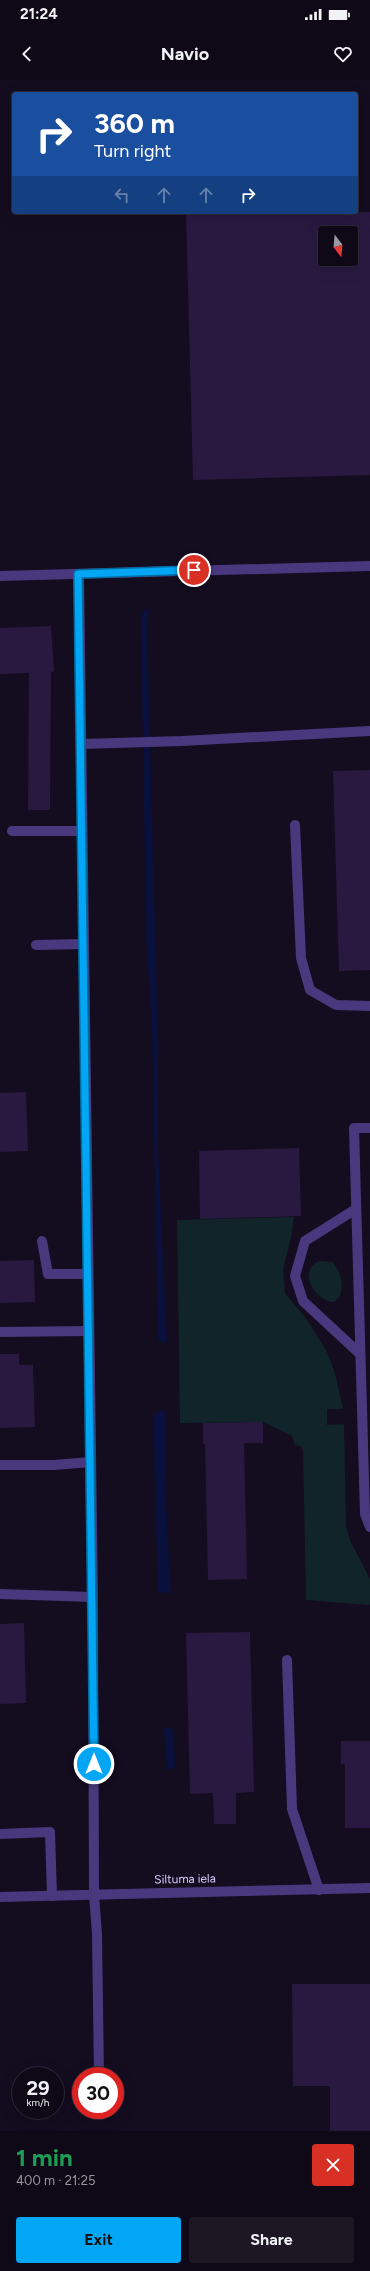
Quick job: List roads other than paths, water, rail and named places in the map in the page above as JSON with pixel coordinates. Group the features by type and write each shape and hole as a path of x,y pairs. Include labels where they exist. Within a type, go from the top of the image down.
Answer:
{"street":[{"path":"0,576 370,566"},
{"path":"78,574 93,1597 94,1894 98,1934 99,2067"},
{"path":"81,744 182,741 370,731"},
{"path":"295,825 300,958 310,990 336,1005 370,1006"},
{"path":"12,831 82,831"},
{"path":"36,945 83,944"},
{"path":"370,1128 354,1128 365,1514 370,1527"},
{"path":"356,1209 304,1241 295,1276 303,1301 360,1354"},
{"path":"42,1241 48,1274 88,1274"},
{"path":"0,1332 89,1331"},
{"path":"0,1464 54,1465 91,1462"},
{"path":"0,1594 93,1597"},
{"path":"287,1660 292,1809 319,1890"},
{"path":"0,1834 50,1832 52,1896"},
{"name":"Siltuma iela","path":"0,1897 370,1888"}]}
